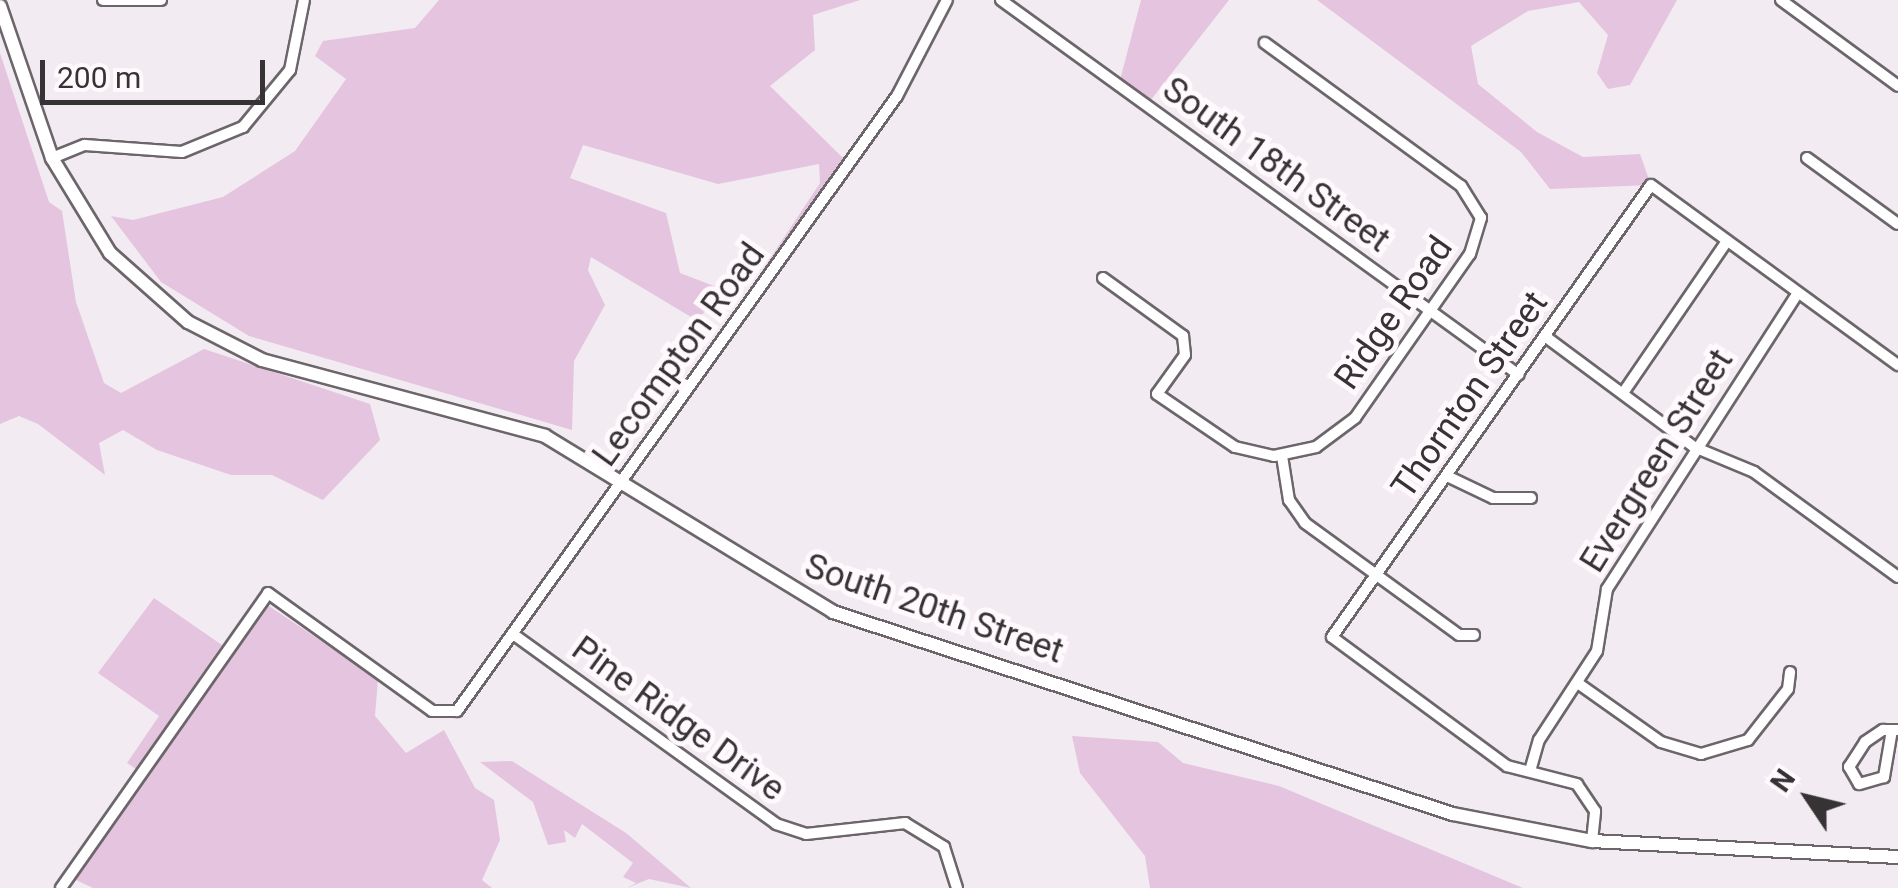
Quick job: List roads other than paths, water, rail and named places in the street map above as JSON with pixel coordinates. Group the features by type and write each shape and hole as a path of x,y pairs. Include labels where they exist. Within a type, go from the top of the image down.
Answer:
{"main road":[{"name":"South 20th Street","path":"0,6 52,158 125,270 214,337 284,366 524,428 622,482 833,612 1452,814 1592,841 1898,857"}],"street":[{"path":"106,5 161,0"},
{"path":"52,158 85,144 158,154 203,146 243,128 280,88 304,0"},
{"name":"Lecompton Road","path":"60,888 264,596 274,595 432,712 458,712 897,96 947,0"},
{"name":"South 18th Street","path":"1001,0 1520,375"},
{"path":"1780,0 1898,86"},
{"name":"Ridge Road","path":"1265,43 1474,200 1479,237 1343,430 1282,456"},
{"path":"199,133 203,146"},
{"path":"1807,158 1898,224"},
{"name":"Thornton Street","path":"1530,771 1507,766 1332,637 1651,184 1727,241"},
{"path":"1623,393 1727,241 1898,365"},
{"path":"1103,278 1176,331 1185,355 1158,394 1235,448 1282,456 1289,500 1305,523 1459,634 1474,635"},
{"name":"Evergreen Street","path":"1530,771 1539,740 1580,684 1597,651 1607,589 1694,447 1798,293"},
{"path":"1546,337 1694,447 1754,472 1898,577"},
{"path":"1447,476 1494,498 1531,498"},
{"name":"Pine Ridge Drive","path":"512,634 776,824 806,834 905,823 944,847 957,888"},
{"path":"1580,684 1660,742 1701,754 1748,740 1788,689 1790,672"},
{"path":"1895,730 1879,782 1859,784 1850,767 1865,742 1895,730"},
{"path":"1530,771 1577,784 1594,811 1592,841"}]}
